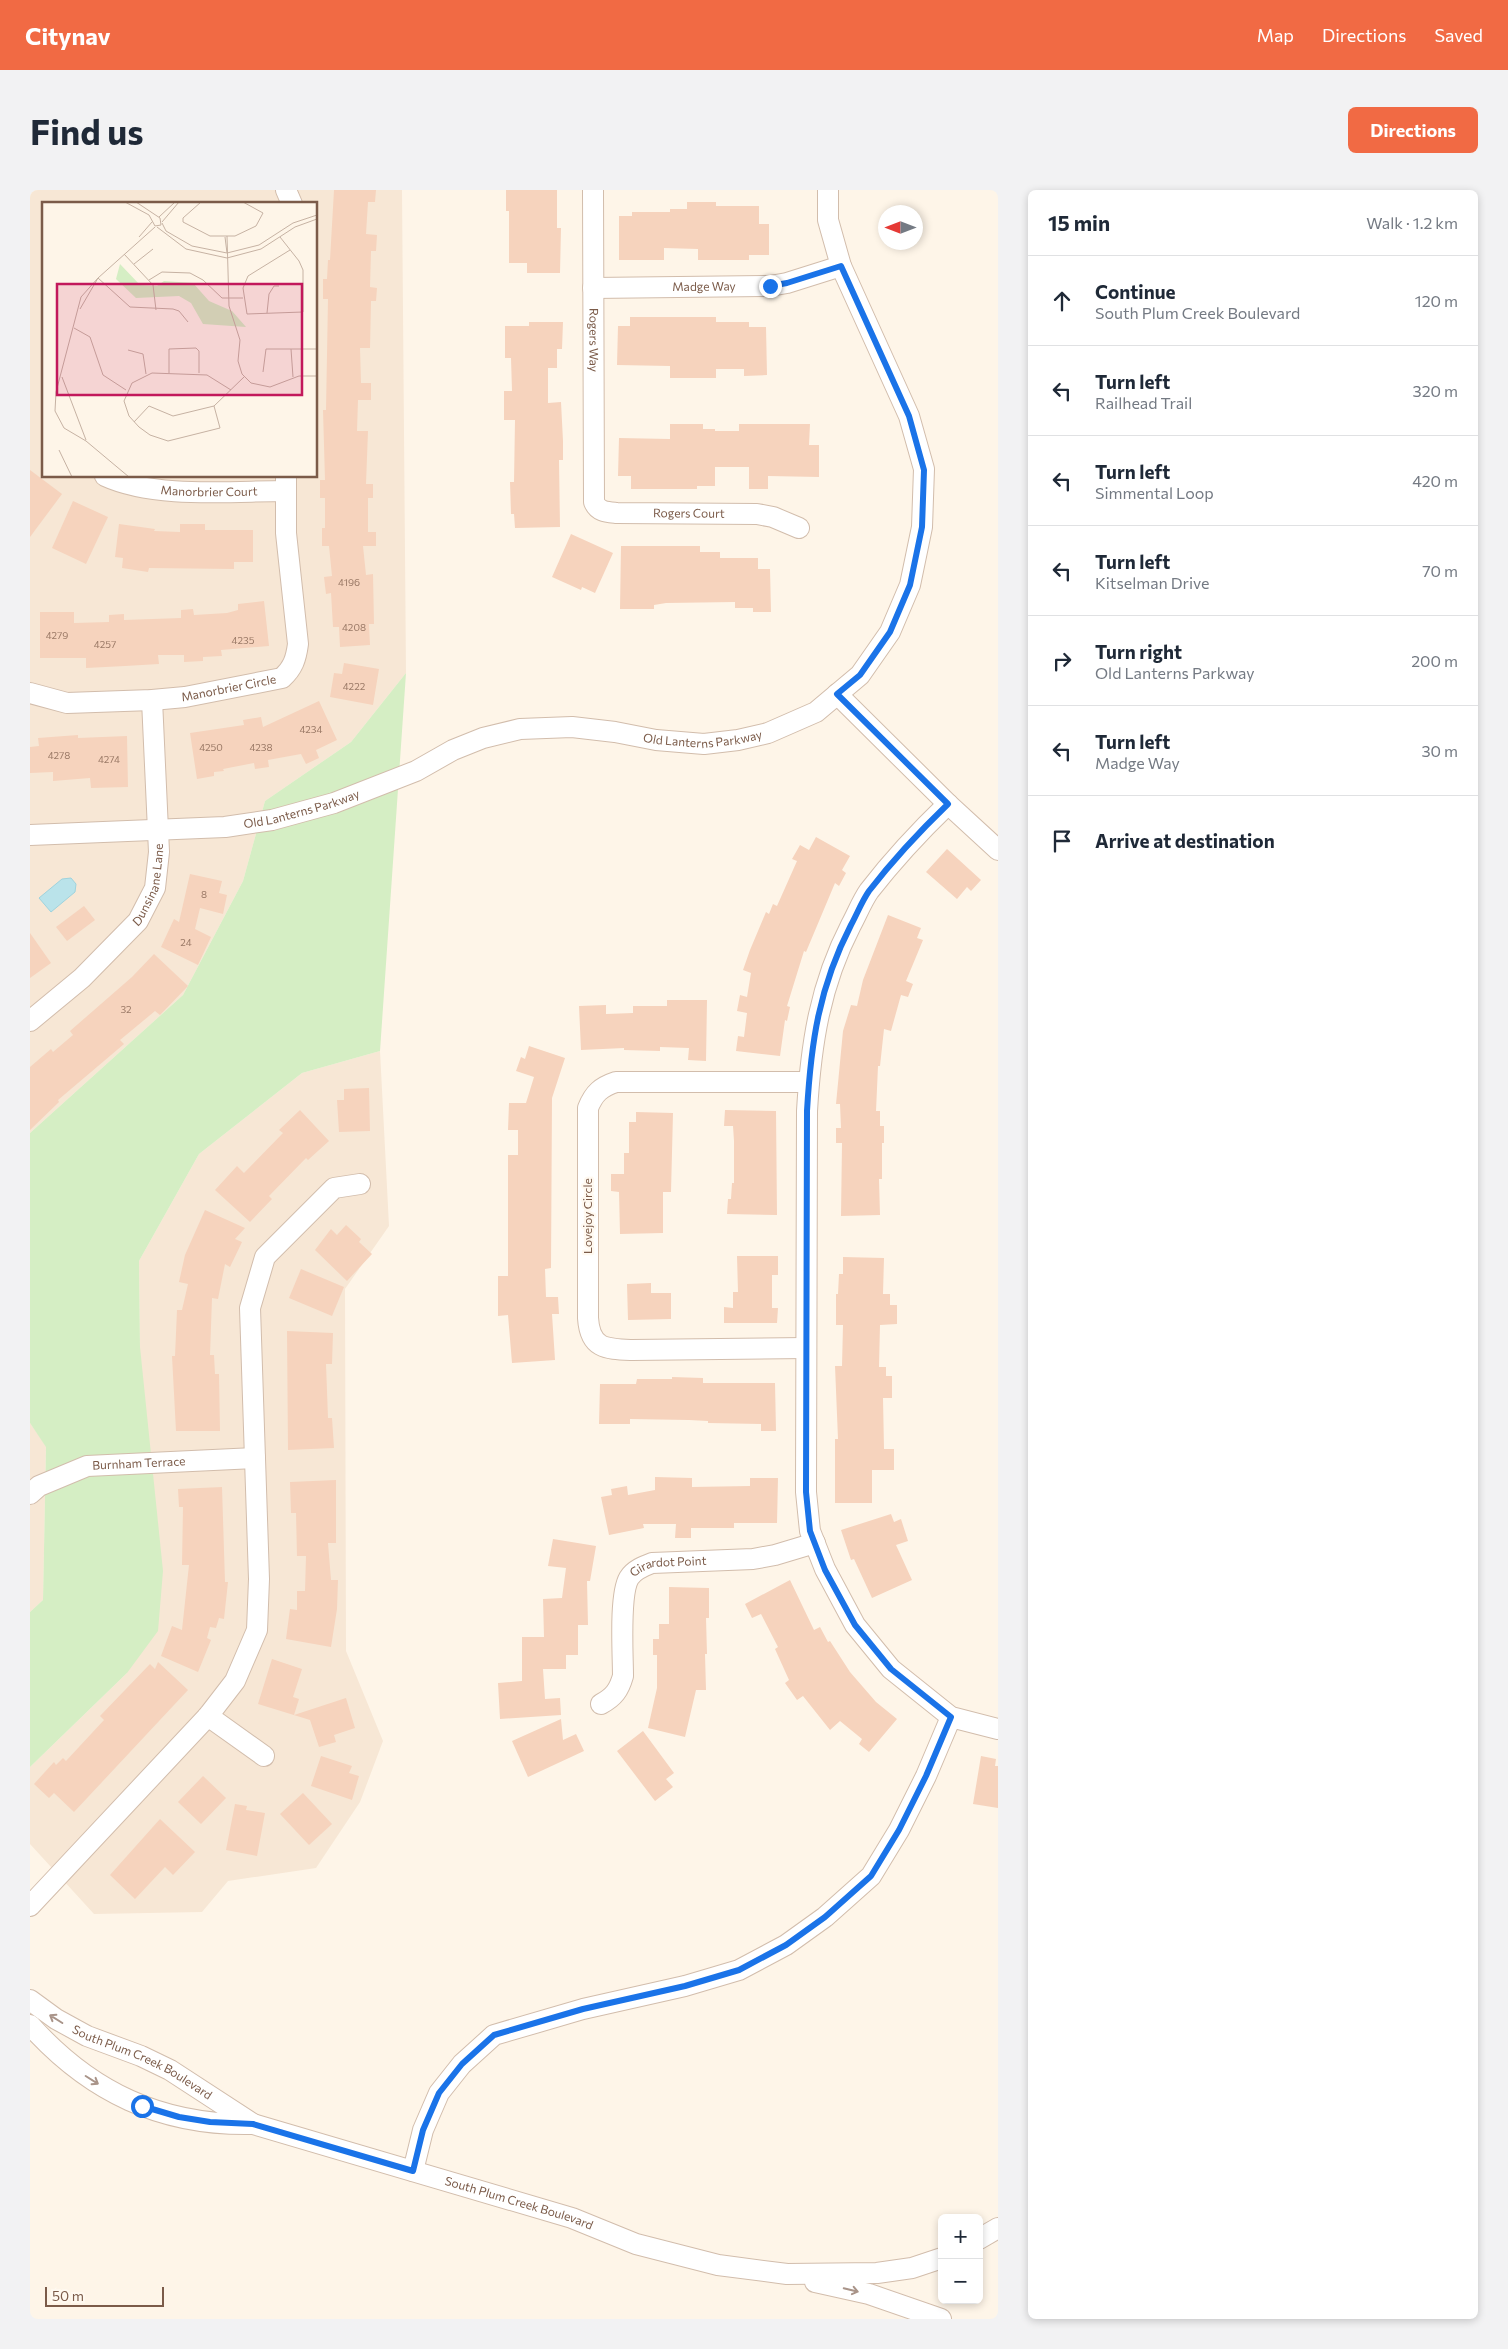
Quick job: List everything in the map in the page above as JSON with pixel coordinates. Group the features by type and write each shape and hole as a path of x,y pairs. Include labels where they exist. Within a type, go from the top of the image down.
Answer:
{"street":[{"path":"286,190 291,202"},
{"name":"Rogers Way","path":"593,190 594,491"},
{"name":"Old Lanterns Parkway","path":"30,835 225,827 262,821 334,803 416,771 453,750 483,738 520,729 572,727 656,740 704,744 738,740 768,733 816,712 860,675 890,632 910,585 922,527 924,470 909,416 841,266 828,220 828,190"},
{"name":"Madge Way","path":"593,288 770,286 787,283 841,266"},
{"name":"Manorbrier Court","path":"109,478 116,482 139,487 172,491 286,484"},
{"name":"Manorbrier Circle","path":"30,693 67,703 152,700 185,698 282,678 291,670 296,658 298,644 286,533 286,484"},
{"name":"Rogers Court","path":"594,491 596,506 607,512 757,514 773,517 799,528"},
{"path":"837,694 948,804 998,850"},
{"name":"Dunsinane Lane","path":"30,1021 82,978 138,921 156,888 159,852 152,700"},
{"path":"948,804 918,833 868,892 830,970 818,1014 810,1059 809,1082 806,1492 810,1531 825,1570 855,1625 891,1669 951,1717 998,1729"},
{"name":"Lovejoy Circle","path":"806,1348 632,1350 608,1349 595,1342 589,1330 588,1318 588,1108 593,1096 604,1086 616,1082 809,1082"},
{"path":"30,1906 208,1716 235,1681 257,1630 259,1579 250,1308 265,1257 334,1188 360,1184"},
{"name":"Burnham Terrace","path":"30,1494 39,1486 87,1466 254,1458"},
{"name":"Girardot Point","path":"601,1704 612,1698 620,1687 623,1676 625,1592 630,1578 641,1567 652,1563 754,1559 815,1543"},
{"path":"208,1716 264,1756"},
{"path":"413,2171 423,2130 439,2093 462,2064 494,2035 583,2009 685,1986 739,1970 786,1945 825,1917 871,1876 908,1812 951,1717"},
{"name":"South Plum Creek Boulevard","path":"30,2000 56,2019 87,2036 141,2056 170,2070 253,2124"},
{"name":"South Plum Creek Boulevard","path":"30,2025 69,2064 116,2095 142,2106 179,2117 202,2121 253,2124 572,2218 636,2244 718,2265 787,2274 869,2294 941,2319"},
{"path":"69,2064 87,2036"},
{"path":"983,2237 998,2228"},
{"name":"South Plum Creek Boulevard","path":"787,2274 877,2273 912,2268 939,2259"}],"shaded area":[{"path":"30,190 402,190 406,673 351,742 265,801 243,881 183,995 30,1133"},
{"path":"380,1051 389,1226 345,1289 346,1651 383,1741 360,1802 316,1868 228,1881 202,1912 94,1914 30,1844 30,1767 127,1673 140,1347 139,1261 199,1154 302,1073"},
{"path":"30,1423 46,1446 43,1600 30,1612"}],"green space":[{"path":"406,673 380,1051 302,1073 199,1154 139,1261 140,1347 163,1571 158,1631 127,1673 30,1767 30,1612 43,1600 46,1447 30,1423 30,1133 183,995 243,881 265,801 351,742"}],"water":[{"path":"71,878 76,884 75,892 51,912 39,898 62,879"}],"building":[{"path":"334,190 376,190 375,202 368,202 366,234 377,235 376,251 371,251 370,287 377,288 376,301 371,301 370,348 360,348 361,383 371,383 371,400 358,400 357,431 368,431 366,484 373,484 373,498 368,498 368,532 376,532 376,546 363,546 366,575 373,574 374,624 369,624 370,645 340,647 339,627 333,627 331,593 326,594 324,577 332,576 329,546 322,546 322,528 325,528 325,498 320,498 320,480 325,480 323,410 326,410 328,299 323,299 323,279 327,279 328,260 330,260"},
{"path":"506,190 557,190 557,228 561,228 560,273 527,273 527,263 509,263 509,211 506,211"},
{"path":"687,202 716,202 716,206 759,206 759,224 769,224 769,255 749,255 749,260 698,260 698,249 664,248 664,260 619,260 619,216 632,216 632,212 670,212 670,209 687,209"},
{"path":"630,317 716,317 716,322 749,322 749,327 766,327 767,375 744,376 744,369 716,369 716,378 670,378 670,366 617,365 618,326 630,326"},
{"path":"529,322 563,322 562,349 557,349 557,368 548,368 548,403 561,402 563,460 559,460 560,527 515,528 514,514 511,514 510,482 514,482 515,420 504,420 504,391 512,391 511,358 505,358 505,326 529,326"},
{"path":"670,424 703,424 703,429 739,431 739,424 810,424 809,445 819,445 819,477 768,476 768,489 749,489 749,467 715,467 715,486 697,486 697,489 631,489 631,476 618,476 619,438 670,439"},
{"path":"30,470 62,494 30,537"},
{"path":"73,501 108,517 86,564 52,548"},
{"path":"119,524 155,529 154,531 180,532 180,524 205,524 205,530 253,530 253,562 234,562 234,569 149,568 148,572 122,568 123,558 115,557"},
{"path":"571,534 613,553 595,593 582,587 581,590 552,577"},
{"path":"621,546 700,546 700,552 720,552 720,558 758,558 758,569 770,569 771,612 753,612 753,608 735,608 735,602 666,603 654,605 654,609 620,609"},
{"path":"264,601 269,646 221,650 222,656 203,657 203,661 184,662 184,655 158,655 159,664 125,666 86,668 86,658 40,658 40,612 74,612 74,623 109,622 109,615 124,614 124,620 181,618 181,610 193,609 194,615 227,613 238,610 238,604"},
{"path":"344,663 379,669 373,705 330,697 334,673 342,674"},
{"path":"319,701 337,740 316,750 319,758 306,764 301,754 268,760 269,767 255,769 254,763 223,769 224,771 214,772 214,776 197,779 190,733 244,725 243,720 261,717 263,727"},
{"path":"78,735 78,738 127,736 128,787 91,788 90,778 53,781 53,772 30,773 30,747 39,746 38,738"},
{"path":"816,837 850,856 842,870 846,873 839,886 835,883 806,952 804,951 787,1006 790,1007 787,1021 785,1020 780,1056 736,1051 738,1036 744,1037 747,1013 737,1011 740,995 747,997 751,973 743,970 750,950 766,912 769,914 773,904 777,906 797,861 792,859 800,845 809,850"},
{"path":"947,849 981,880 971,891 967,887 957,899 926,872"},
{"path":"190,874 222,881 219,893 227,895 223,914 200,908 195,929 211,937 198,965 161,947 174,919 179,922"},
{"path":"84,906 95,920 67,941 56,927"},
{"path":"888,915 921,928 917,938 923,940 906,981 913,984 908,997 901,995 891,1031 884,1029 880,1066 878,1066 876,1111 880,1111 880,1126 884,1126 882,1179 879,1179 880,1215 841,1216 842,1143 836,1143 836,1128 841,1128 840,1104 836,1104 843,1031 851,1005 857,1006 863,980"},
{"path":"30,933 51,963 30,978"},
{"path":"154,954 188,986 160,1015 155,1011 120,1040 124,1044 58,1100 59,1102 30,1130 30,1067 51,1049 53,1052 73,1035 70,1031 132,977"},
{"path":"667,1000 707,1000 706,1061 688,1060 689,1048 660,1047 660,1051 624,1050 624,1048 581,1050 579,1006 606,1005 606,1014 633,1013 633,1006 667,1006"},
{"path":"529,1046 565,1058 552,1098 551,1268 545,1269 546,1297 558,1297 559,1314 552,1314 555,1360 512,1363 508,1315 498,1316 498,1276 508,1276 508,1155 518,1155 518,1130 508,1130 509,1103 526,1103 534,1077 516,1071 521,1057 525,1059"},
{"path":"369,1088 370,1131 339,1132 337,1100 344,1100 344,1089"},
{"path":"300,1110 329,1141 308,1160 306,1158 269,1196 272,1199 250,1222 215,1190 237,1166 244,1173 283,1133 279,1130"},
{"path":"725,1110 776,1111 777,1215 727,1214 728,1199 731,1199 732,1183 734,1183 734,1141 733,1126 724,1126"},
{"path":"636,1112 673,1113 671,1192 663,1192 663,1233 620,1234 619,1192 611,1191 611,1174 624,1174 624,1153 629,1153 629,1122 636,1122"},
{"path":"205,1210 245,1228 235,1239 242,1242 230,1267 225,1264 218,1299 212,1298 210,1355 214,1355 215,1374 219,1374 220,1431 176,1431 172,1356 175,1356 177,1310 182,1310 188,1284 179,1282 185,1255"},
{"path":"346,1225 361,1239 359,1242 372,1254 347,1281 315,1250 331,1229 337,1235"},
{"path":"737,1256 778,1256 778,1275 772,1275 772,1308 778,1308 777,1323 724,1323 724,1307 733,1308 733,1292 738,1292"},
{"path":"843,1257 884,1258 883,1294 890,1294 890,1305 897,1305 897,1324 880,1325 879,1367 886,1367 886,1376 892,1376 892,1398 883,1398 884,1449 894,1449 894,1470 872,1470 872,1503 835,1503 835,1439 838,1439 835,1366 842,1366 843,1325 836,1325 836,1294 838,1294 839,1274 843,1274"},
{"path":"301,1269 344,1287 332,1316 289,1298"},
{"path":"651,1283 651,1293 671,1293 671,1319 628,1320 627,1284"},
{"path":"287,1331 333,1333 332,1364 326,1364 328,1418 332,1418 334,1448 288,1450"},
{"path":"672,1377 703,1378 703,1383 775,1383 776,1431 761,1431 761,1424 708,1423 708,1421 689,1420 630,1419 630,1424 599,1424 600,1384 636,1384 637,1379 672,1379"},
{"path":"655,1477 692,1478 692,1487 750,1486 750,1478 778,1478 777,1523 734,1523 734,1528 691,1528 691,1538 675,1538 676,1524 643,1524 644,1528 609,1535 601,1497 612,1495 611,1489 627,1486 628,1495 655,1490"},
{"path":"336,1480 336,1543 328,1543 331,1580 338,1580 337,1609 331,1647 286,1639 290,1609 297,1610 297,1591 305,1591 306,1556 297,1556 296,1513 291,1513 290,1482"},
{"path":"222,1487 225,1582 228,1582 224,1619 219,1618 216,1628 210,1627 207,1638 211,1640 198,1672 161,1656 172,1626 182,1630 189,1565 182,1565 183,1507 179,1507 178,1489"},
{"path":"891,1514 894,1522 901,1519 908,1541 896,1545 912,1580 872,1598 854,1559 851,1560 841,1530"},
{"path":"553,1539 596,1546 590,1581 587,1581 588,1625 578,1625 578,1655 566,1655 566,1669 543,1669 545,1699 560,1698 561,1715 500,1719 498,1683 522,1681 522,1637 544,1637 543,1599 562,1598 566,1568 548,1566"},
{"path":"790,1580 814,1630 820,1627 828,1642 830,1641 850,1672 876,1702 897,1719 869,1752 859,1744 862,1739 840,1721 830,1730 803,1696 797,1700 785,1683 789,1680 775,1649 778,1647 761,1614 752,1618 745,1604"},
{"path":"669,1587 709,1588 709,1618 706,1618 706,1690 696,1690 685,1737 648,1728 657,1688 657,1655 653,1655 653,1639 659,1639 659,1624 669,1624"},
{"path":"272,1659 302,1669 293,1697 299,1699 294,1715 346,1698 355,1728 334,1735 336,1742 319,1747 310,1720 258,1704"},
{"path":"158,1662 188,1690 74,1812 54,1793 49,1798 34,1784 54,1762 56,1765 63,1758 66,1761 104,1720 100,1716 150,1664 155,1669"},
{"path":"561,1719 563,1740 576,1734 584,1751 528,1777 512,1741"},
{"path":"643,1731 674,1773 666,1779 673,1787 655,1801 617,1751"},
{"path":"321,1756 352,1766 349,1773 359,1776 352,1800 311,1786"},
{"path":"981,1756 996,1759 995,1766 998,1766 998,1808 973,1804"},
{"path":"203,1776 226,1798 201,1824 178,1802"},
{"path":"303,1793 332,1824 309,1845 280,1814"},
{"path":"235,1804 247,1806 246,1810 265,1813 257,1856 226,1850"},
{"path":"160,1819 195,1852 173,1875 165,1867 135,1899 110,1875"}],"route":[{"path":"142,2106 179,2117 235,2125 253,2124 413,2171 423,2130 439,2093 462,2064 494,2035 583,2009 685,1986 739,1970 786,1945 825,1917 871,1876 899,1830 926,1776 951,1717 891,1669 855,1625 825,1570 810,1531 806,1492 807,1111 810,1059 818,1014 830,970 868,892 918,833 948,804 837,694 860,675 890,632 910,585 922,527 924,470 909,416 841,266 787,283 770,286"}]}
